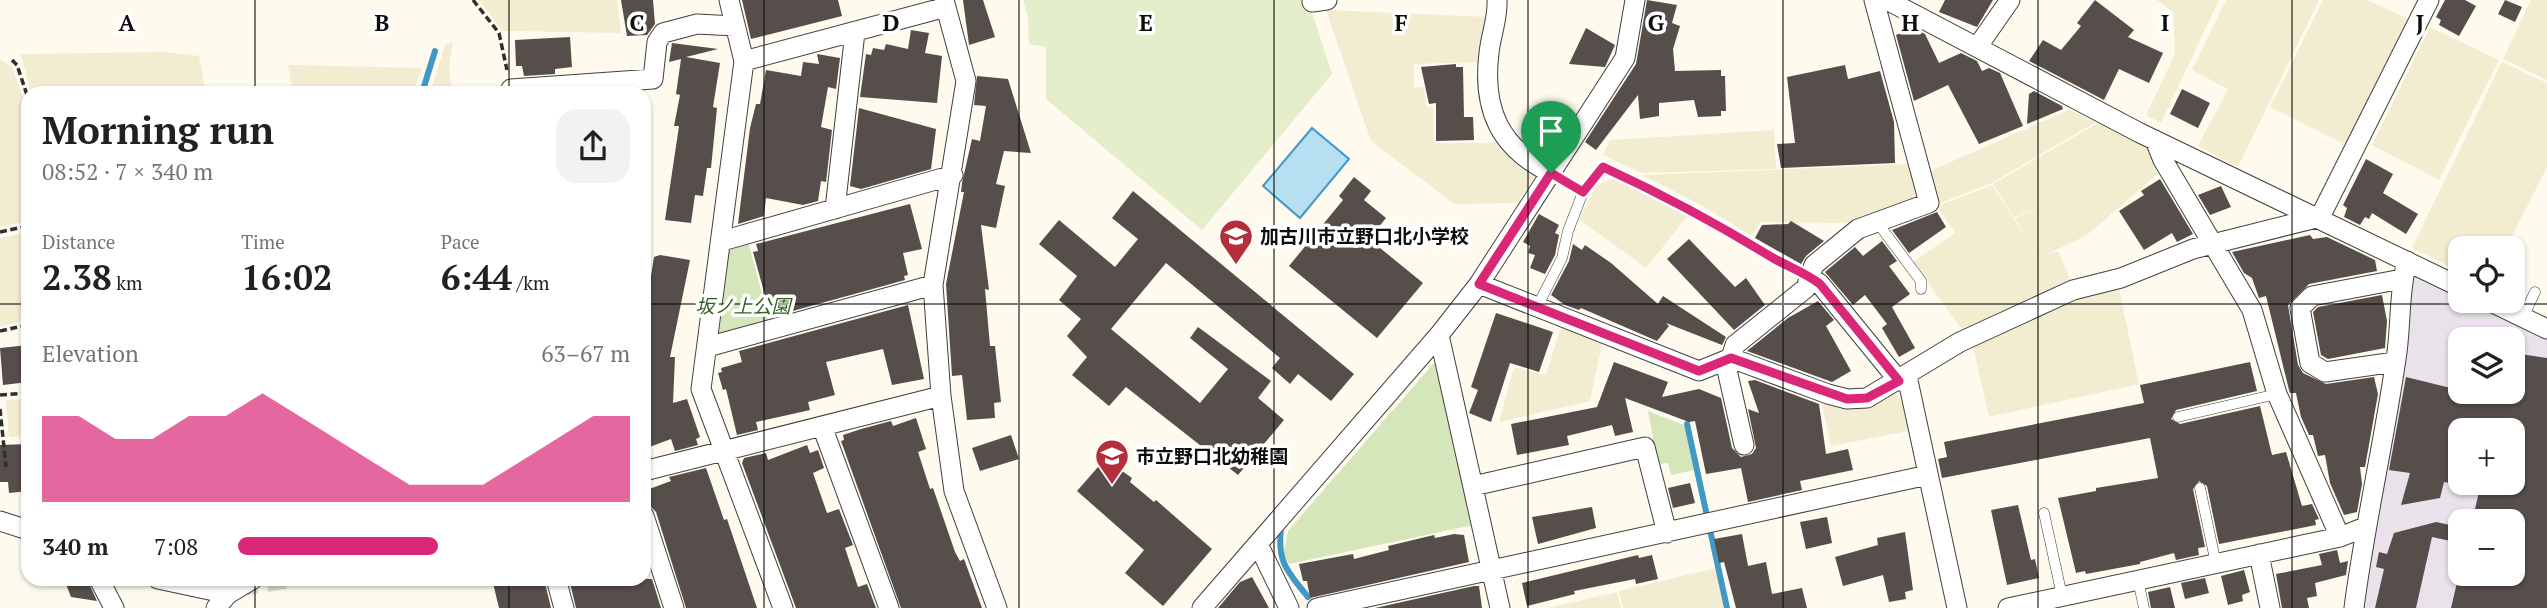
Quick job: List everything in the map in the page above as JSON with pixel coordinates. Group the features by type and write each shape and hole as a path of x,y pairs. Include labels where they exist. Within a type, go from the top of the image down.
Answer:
{"street":[{"path":"729,0 744,61 701,389 783,608"},
{"path":"1497,0 1498,17 1489,52 1492,106 1497,124 1509,146 1551,173"},
{"path":"1202,608 1439,335 1479,284 1625,58 1635,0"},
{"path":"1744,445 1728,360 1735,345 1806,288 1814,265 1858,229 1929,203 1874,0"},
{"path":"1887,0 2155,140 2320,218 2404,270 2448,283"},
{"path":"1978,46 2010,0"},
{"path":"1479,284 1699,371 1728,360 1847,399 1867,398 1960,342 2073,290 2121,278 2193,249 2320,218 2429,0"},
{"path":"744,61 855,32 945,4 966,81 953,175 933,285 942,396 954,491 998,608"},
{"path":"554,86 653,79 657,42 663,33 697,24 736,26"},
{"path":"835,209 855,32"},
{"path":"2155,140 2163,160 2252,310 2277,394 2340,537"},
{"path":"722,242 953,175"},
{"path":"2354,608 2365,527 2395,362 2404,270"},
{"path":"2395,362 2325,372 2310,363 2300,308 2312,296 2404,270"},
{"path":"1809,275 1903,378 1928,475 1957,608"},
{"path":"707,347 933,285"},
{"path":"2514,313 2547,329"},
{"path":"1439,335 1500,608"},
{"path":"651,469 942,396"},
{"path":"822,426 889,608"},
{"path":"1473,486 1645,447 1667,533"},
{"path":"1317,608 1928,475"},
{"path":"0,521 21,528"},
{"path":"2008,608 2057,601 2138,580 2340,537 2365,527"},
{"path":"651,537 674,608"},
{"path":"1258,544 1289,608"},
{"path":"2259,554 2270,608"},
{"path":"103,586 114,608"},
{"path":"161,586 222,601 243,586"},
{"path":"558,586 564,608"}],"lane":[{"path":"1537,307 1562,258 1568,231 1583,192"},
{"path":"1877,222 1921,281 1921,289"},
{"path":"2523,317 2535,292"},
{"path":"2178,418 2277,394"},
{"path":"2200,488 2216,564"},
{"path":"2044,513 2057,601"},
{"path":"2138,580 2144,608"}],"path":[{"path":"472,0 499,33 510,86"},
{"path":"12,60 17,65 24,86"},
{"path":"1583,192 1603,167 1688,206 1788,267 1809,275"},
{"path":"0,232 21,228"},
{"path":"0,331 21,326"},
{"path":"0,395 21,394"},
{"path":"0,409 6,467"}],"shaded area":[{"path":"479,0 617,0 621,33 502,31"},
{"path":"2157,0 2219,0 2161,123 2146,115 2175,54 2173,12"},
{"path":"2226,0 2319,0 2238,167 2198,146 2228,89 2192,70"},
{"path":"2323,0 2367,0 2413,21 2352,148 2270,107"},
{"path":"2531,0 2547,0 2547,80 2503,59"},
{"path":"1326,10 1490,17 1481,62 1414,64 1414,87 1424,87 1426,106 1433,107 1434,143 1501,143 1536,174 1517,203 1454,204 1371,141"},
{"path":"2430,27 2499,60 2439,180 2372,145"},
{"path":"453,42 449,66 451,86 432,86 445,45"},
{"path":"165,52 199,56 205,86 29,86 21,54"},
{"path":"0,59 12,67 21,92 21,222 0,227"},
{"path":"2502,62 2547,83 2547,167 2512,236 2448,236 2448,266 2412,248"},
{"path":"288,65 422,68 415,86 292,86"},
{"path":"2069,110 2096,122 1992,183 1935,205 1928,172"},
{"path":"2098,123 2148,146 2161,171 2087,235 2044,256 2058,251 2071,281 1963,331 1913,262 1955,233 1937,206 1992,185 2039,258 2015,219 2044,203 2014,218 1993,184"},
{"path":"1774,130 1776,169 1642,173 1603,155 1610,140"},
{"path":"1912,164 1920,196 1917,200 1854,223 1761,222 1751,236 1703,206 1642,175"},
{"path":"1614,178 1688,215 1646,268 1579,219 1597,185"},
{"path":"21,234 21,322 0,327 0,238"},
{"path":"2416,276 2448,292 2448,313 2492,313 2520,327 2448,327 2448,404 2525,404 2525,329 2547,340 2547,608 2359,608 2407,283"},
{"path":"2119,289 2139,384 1989,417 1973,347 2078,298"},
{"path":"1561,327 1602,344 1590,401 1499,422 1514,367 1546,375"},
{"path":"1895,394 1901,399 1908,431 1831,446 1822,404 1846,410 1873,407"},
{"path":"21,399 21,436 9,437 6,400"},
{"path":"1716,568 1725,608 1623,608 1619,591"},
{"path":"1617,592 1621,608 1548,608"}],"green space":[{"path":"1023,0 1308,0 1332,74 1202,230 1046,99 1046,47 1029,44 1028,17"},
{"name":"坂ノ上公園","path":"748,241 769,320 719,334 730,247"},
{"path":"1433,364 1438,364 1473,525 1289,564 1283,557 1288,531"},
{"path":"1648,411 1684,425 1694,470 1671,475 1668,463 1658,464"}],"water":[{"path":"1312,128 1349,159 1300,218 1263,186"}],"building":[{"path":"621,0 653,0 655,24 647,35 627,36"},
{"path":"742,0 838,0 842,16 751,39"},
{"path":"963,0 983,0 995,37 969,45"},
{"path":"1647,0 1677,5 1672,23 1680,26 1673,49 1675,71 1721,70 1721,76 1725,76 1726,111 1721,111 1721,116 1698,117 1694,100 1659,103 1659,116 1640,119 1638,95 1596,150 1585,142 1636,64"},
{"path":"1945,0 1993,0 1977,27 1939,12"},
{"path":"2095,0 2134,30 2128,37 2163,53 2149,83 2119,69 2104,100 2029,61 2043,40 2061,50 2081,26 2077,23"},
{"path":"2445,0 2465,0 2476,6 2459,36 2439,25 2441,20 2436,17"},
{"path":"2505,0 2522,7 2515,22 2498,14"},
{"path":"1586,28 1615,45 1605,67 1569,64"},
{"path":"1913,28 1925,34 1939,63 1961,53 1977,61 1982,71 1989,68 2000,73 2023,126 1979,144 1948,85 1914,101 1896,35"},
{"path":"911,30 929,33 925,53 942,56 937,103 860,97 866,54 871,55 873,48 884,50 886,44 908,49"},
{"path":"570,37 572,67 555,69 555,74 524,76 522,66 516,66 515,40"},
{"path":"672,43 718,49 686,57 720,63 713,107 717,108 711,168 707,168 703,196 695,195 691,223 665,220 679,126 674,126 680,95 676,94 681,59 669,62"},
{"path":"817,54 840,58 836,89 828,87 821,127 832,130 826,182 821,181 818,201 803,205 766,198 764,216 738,224 750,128 756,104 760,104 766,70 801,76 803,62 819,64"},
{"path":"1456,64 1456,67 1463,67 1464,117 1473,117 1474,140 1436,141 1436,103 1429,104 1421,67"},
{"path":"1845,65 1848,79 1880,71 1894,122 1895,163 1781,168 1777,144 1795,143 1787,77"},
{"path":"977,76 1008,79 1031,153 1004,151 996,184 1005,186 996,228 981,225 989,290 985,289 990,346 995,346 1001,402 994,403 995,418 967,420 962,375 952,376 946,284 964,192 961,192 962,183 972,139 980,141 986,106 974,105"},
{"path":"2182,89 2210,103 2198,128 2170,114"},
{"path":"2034,91 2063,109 2027,124 2029,94"},
{"path":"859,108 936,129 931,169 861,189 850,186"},
{"path":"2366,159 2393,174 2383,193 2418,214 2406,234 2372,213 2369,219 2365,217 2360,225 2344,217 2347,208 2343,205"},
{"path":"1354,177 1371,191 1364,200 1386,218 1369,239 1423,283 1377,338 1289,266 1343,200 1339,196"},
{"path":"2160,179 2193,234 2177,242 2172,233 2144,250 2119,211 2144,195 2141,191"},
{"path":"2221,186 2231,207 2210,215 2198,195"},
{"path":"1133,191 1354,374 1331,401 1298,374 1290,384 1272,368 1280,358 1166,263 1111,329 1200,403 1228,369 1190,338 1198,327 1271,381 1258,398 1284,420 1238,475 1126,387 1109,406 1072,375 1087,357 1067,336 1081,319 1059,300 1077,276 1039,244 1059,220 1115,267 1138,239 1112,218"},
{"path":"910,204 922,249 903,253 908,275 904,276 905,280 771,317 753,252 758,251 756,244"},
{"path":"1937,212 1946,227 1909,253 1892,230"},
{"path":"1539,214 1559,225 1555,233 1559,235 1555,255 1545,274 1530,268 1535,255 1528,253 1530,246 1523,242"},
{"path":"1791,221 1824,241 1806,256 1801,264 1755,238 1762,225 1788,224"},
{"path":"2310,235 2313,239 2327,237 2375,260 2377,271 2309,284 2288,305 2298,365 2303,373 2326,384 2374,377 2378,394 2365,467 2360,467 2362,484 2357,512 2344,515 2330,483 2325,455 2318,456 2313,435 2309,435 2301,417 2296,393 2290,393 2266,296 2259,298 2252,278 2244,273 2232,252"},
{"path":"1689,239 1735,287 1746,278 1765,305 1734,330 1667,259"},
{"path":"1882,241 1897,261 1889,266 1910,294 1892,307 1915,348 1899,357 1882,328 1887,324 1865,295 1853,305 1825,272 1855,247 1863,256"},
{"path":"1573,244 1582,250 1585,245 1611,263 1658,304 1663,296 1726,337 1722,345 1666,323 1669,326 1657,341 1581,308 1579,310 1565,305 1551,295 1569,261"},
{"path":"660,255 690,260 670,357 675,357 673,403 687,399 700,437 696,439 698,445 675,451 671,439 651,446 651,276 654,257"},
{"path":"2382,295 2387,321 2385,348 2328,359 2321,355 2313,312 2318,307"},
{"path":"1818,301 1834,320 1826,326 1851,371 1832,382 1747,351 1788,318"},
{"path":"908,305 924,379 892,385 883,349 826,362 835,395 808,402 810,410 756,422 758,430 737,435 726,389 723,390 718,373 722,372 721,368 742,362 739,351"},
{"path":"1496,313 1553,332 1539,372 1510,363 1491,422 1469,413 1478,390 1471,387"},
{"path":"21,346 21,383 3,385 0,348"},
{"path":"2525,355 2547,358 2547,608 2451,608 2456,586 2525,586 2525,509 2475,509 2478,495 2525,495 2525,418 2448,418 2448,483 2444,482 2440,498 2401,505 2410,473 2389,470 2406,377 2448,387 2448,404 2525,404"},
{"path":"1614,362 1668,382 1662,397 1699,389 1721,398 1732,448 1741,457 1752,454 1756,448 1748,409 1759,413 1748,381 1755,380 1819,404 1826,454 1848,449 1853,470 1800,481 1802,490 1748,502 1741,468 1706,474 1695,421 1689,422 1625,398 1633,432 1615,436 1612,425 1567,436 1569,445 1517,455 1511,424 1597,407"},
{"path":"2250,362 2257,391 2176,410 2171,419 2180,424 2260,406 2272,455 2286,452 2302,506 2312,504 2319,519 2315,520 2316,525 2219,544 2207,486 2199,481 2193,489 2205,547 2198,548 2199,555 2176,560 2174,553 2140,564 2086,574 2085,571 2076,573 2058,498 2096,491 2096,488 2158,478 2150,438 1942,478 1938,459 1947,457 1944,442 2144,403 2140,385"},
{"path":"916,418 926,449 918,452 930,489 933,488 955,552 960,561 964,559 982,608 901,608 841,441 844,440 843,435 861,429 891,421 893,426"},
{"path":"1011,435 1019,459 980,471 972,448"},
{"path":"21,444 21,492 9,493 8,482 0,482 0,445"},
{"path":"807,445 810,453 818,450 824,468 813,473 827,513 839,509 853,545 845,548 858,587 867,584 876,608 796,608 742,463 744,458 766,453 768,460"},
{"path":"1105,459 1132,478 1130,482 1154,502 1156,500 1212,549 1163,606 1125,573 1144,550 1077,491"},
{"path":"706,468 724,520 727,519 757,608 686,608 656,512 651,507 651,488 671,481 669,477"},
{"path":"1690,483 1695,503 1673,508 1668,488"},
{"path":"2018,505 2031,560 2035,559 2039,578 2007,585 1991,510"},
{"path":"1592,507 1596,528 1538,544 1532,517"},
{"path":"1827,517 1832,543 1806,549 1800,522"},
{"path":"2436,522 2448,524 2448,540 2432,537 2416,608 2375,608 2384,569 2376,567 2379,552 2387,554 2394,533"},
{"path":"1905,532 1913,590 1905,592 1906,599 1889,602 1883,575 1843,586 1835,557 1878,545 1877,538"},
{"path":"1742,534 1748,566 1766,562 1772,594 1802,588 1807,608 1736,608 1724,562 1719,563 1714,539"},
{"path":"1434,535 1435,538 1464,535 1469,562 1310,598 1307,581 1303,581 1299,564 1353,554 1354,559 1389,550 1388,546"},
{"path":"2337,550 2340,563 2348,561 2346,575 2315,583 2317,596 2307,598 2309,608 2282,608 2276,574 2322,565 2319,554"},
{"path":"1638,555 1639,558 1652,555 1658,579 1636,584 1635,579 1574,591 1575,594 1527,606 1522,583"},
{"path":"2244,570 2250,592 2242,595 2243,601 2228,605 2221,576"},
{"path":"1252,577 1269,608 1218,608 1240,582"},
{"path":"2205,578 2209,593 2185,599 2181,583"},
{"path":"652,579 661,608 576,608 571,586 651,586"},
{"path":"67,586 90,586 97,601 71,597"},
{"path":"494,586 546,586 551,608 499,608"},
{"path":"1479,586 1482,608 1375,608"},
{"path":"2170,587 2175,608 2151,608 2148,592"}],"waterway":[{"path":"424,86 435,51"},
{"path":"1687,424 1727,608"},
{"path":"1281,528 1280,540 1285,566 1308,597"}],"tunnel":[{"path":"238,587 244,586"}],"place":[{"name":"加古川市立野口北小学校","path":"1236,266"},
{"name":"市立野口北幼稚園","path":"1112,486"}],"route":[{"path":"1603,167 1688,206 1788,267 1809,275 1820,284 1899,381 1867,398 1847,399 1731,358 1699,371 1479,284 1551,173 1583,192 1603,167"}]}
